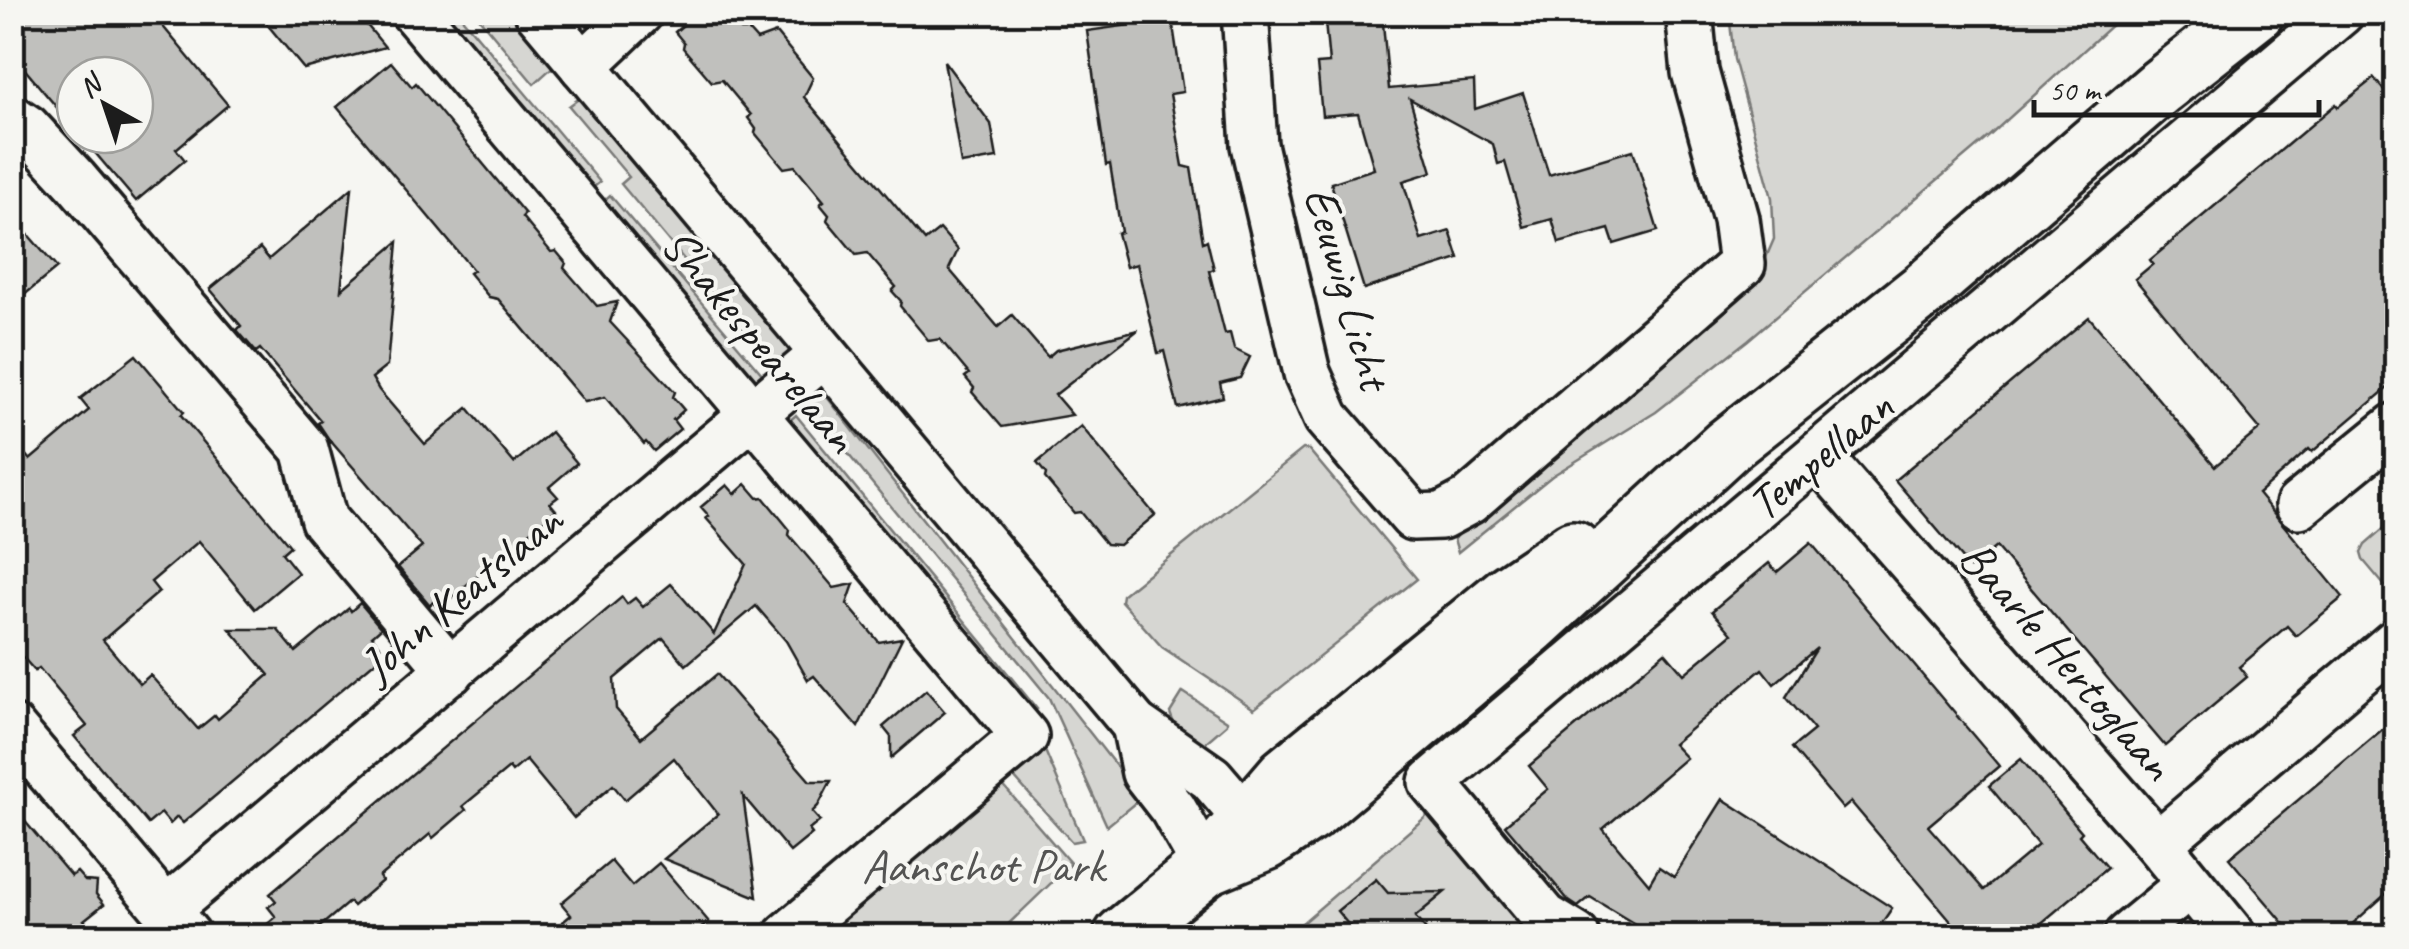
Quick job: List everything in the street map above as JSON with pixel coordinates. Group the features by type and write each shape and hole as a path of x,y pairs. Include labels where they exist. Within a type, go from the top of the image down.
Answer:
{"main road":[{"name":"Tempellaan","path":"2160,88 2218,12"},
{"name":"Tempellaan","path":"1122,936 1256,830 1313,811 1532,624 1726,446 1924,290 2160,88 2256,12"}],"street":[{"name":"Shakespearelaan","path":"414,12 1024,736 787,936"},
{"name":"Shakespearelaan","path":"538,12 1136,725 1211,778 1256,830"},
{"path":"583,66 640,12"},
{"name":"Eeuwig Licht","path":"1245,12 1254,145 1307,372 1327,418 1413,516 1441,516 1468,502 1742,264 1736,220 1694,72 1688,12"},
{"name":"Tempellaan","path":"1561,926 1432,782 2341,12"},
{"path":"12,118 27,128 75,180 305,449 324,520 450,670"},
{"name":"John Keatslaan","path":"177,923 450,670 824,354"},
{"path":"2299,505 2396,426"},
{"name":"Baarle Hertoglaan","path":"1818,456 2158,844 2233,936"},
{"path":"2158,844 2396,642"},
{"name":"Shakespearelaan","path":"1136,725 1145,774 1173,809 1206,867"},
{"path":"12,728 177,923"},
{"path":"2127,936 2190,884"}],"green space":[{"path":"444,13 458,13 600,182 584,195"},
{"path":"475,13 511,13 555,65 534,84"},
{"path":"1729,13 2125,13 1987,138 1748,340 1656,412 1552,476 1458,552 1454,539 1762,267 1774,239 1772,198 1734,59"},
{"path":"581,97 791,351 773,366 621,184 629,177 569,106"},
{"path":"610,195 763,375 752,384 596,208"},
{"path":"818,395 827,397 1141,798 1107,826 1049,698 806,403"},
{"path":"796,415 1037,709 1024,718 788,422"},
{"path":"1303,449 1309,450 1417,579 1254,709 1162,647 1121,601 1122,595"},
{"path":"2396,518 2396,599 2361,553"},
{"path":"1183,692 1227,721 1198,749 1176,729 1170,713"},
{"path":"1040,739 1083,840 1072,842 1005,767"},
{"name":"Aanschot Park","path":"995,776 1071,864 996,936 805,936"},
{"path":"1429,814 1533,936 1287,936"}],"building":[{"path":"31,12 151,12 228,105 176,149 185,160 136,201 97,155 155,155 155,55 55,55 55,105 12,54 12,28"},
{"path":"257,12 356,12 385,47 304,69"},
{"path":"698,12 727,12 741,30 748,30 757,40 776,33 813,78 804,97 925,241 940,229 958,250 949,269 998,327 1012,315 1048,357 1056,350 1138,330 1055,395 1072,415 1002,427 972,392 974,388 965,377 969,374 940,339 929,341 900,306 901,301 892,291 896,287 867,253 856,255 827,220 829,215 820,204 824,201 795,166 784,168 755,133 748,118 751,115 722,80 712,82 683,48 684,43 675,32"},
{"path":"1324,12 1382,12 1389,89 1474,81 1475,109 1523,93 1549,175 1633,150 1658,231 1614,244 1609,229 1559,243 1552,219 1524,227 1505,162 1498,164 1493,144 1410,99 1432,172 1403,181 1412,211 1421,240 1450,231 1459,259 1364,289 1331,183 1374,169 1358,113 1322,116 1317,64 1329,63"},
{"path":"1172,19 1183,92 1170,94 1183,166 1191,168 1203,242 1207,240 1214,269 1209,271 1225,334 1230,333 1234,349 1250,357 1240,378 1220,383 1223,397 1178,408 1164,351 1158,353 1137,264 1126,267 1117,233 1121,232 1110,164 1106,165 1087,31"},
{"path":"944,61 991,124 997,158 961,164"},
{"path":"391,62 412,87 416,83 525,214 522,217 551,252 556,251 566,263 564,268 597,306 617,302 610,322 675,392 673,397 684,410 673,420 680,429 654,451 605,397 585,402 498,299 489,297 469,273 473,270 337,107"},
{"path":"2374,78 2396,106 2396,381 2258,494 2343,597 2296,636 2287,626 2239,667 2247,677 2165,746 1996,547 1970,568 1895,480 2089,317 2215,466 2260,429 2135,279 2153,264 2150,260 2336,104 2338,107"},
{"path":"352,188 341,290 398,242 387,366 372,378 379,390 425,444 468,408 514,463 551,432 577,463 549,487 558,497 550,503 556,510 438,609 433,602 430,605 398,567 422,547 328,438 318,423 321,421 260,349 256,352 237,330 241,326 210,289 260,248 269,259"},
{"path":"12,216 57,268 12,305"},
{"path":"136,355 290,546 282,553 298,573 255,609 199,541 151,582 159,592 103,640 140,684 150,675 198,729 215,715 218,719 269,675 230,629 277,629 296,652 360,603 381,628 372,636 380,646 373,652 378,659 183,823 177,817 170,824 161,813 148,824 74,736 87,726 39,668 35,671 12,645 12,439 30,460 89,410 80,399"},
{"path":"1081,426 1155,515 1119,545 1106,544 1080,512 1074,513 1037,463"},
{"path":"746,484 758,498 763,497 834,588 854,584 847,604 879,642 902,638 858,727 814,676 808,680 786,641 756,606 686,665 663,638 614,679 616,709 641,738 717,674 810,781 831,781 812,812 820,821 809,830 812,834 790,852 743,796 757,897 664,859 718,814 674,758 625,800 613,785 574,818 526,760 512,772 509,768 463,806 466,810 433,838 430,834 379,877 382,881 353,906 349,902 309,936 253,936 276,917 268,907 276,901 270,894 622,597 627,604 635,598 643,607 671,584 714,634 746,564 701,507 727,485 735,494"},
{"path":"1811,543 1999,766 1928,826 1984,890 2038,845 1989,786 2021,759 2107,868 2026,936 1964,936 1851,802 1843,809 1792,748 1814,730 1786,697 1817,648 1774,684 1762,669 1673,744 1686,758 1603,829 1649,884 1659,867 1674,877 1723,799 1892,908 1873,936 1632,936 1638,926 1590,897 1578,907 1569,901 1505,825 1548,789 1529,766 1665,652 1684,674 1732,634 1712,611 1769,563 1777,572"},
{"path":"926,690 945,712 891,758 891,737 883,727"},
{"path":"2396,718 2396,885 2339,936 2295,936 2229,858"},
{"path":"12,806 71,876 77,872 85,881 97,882 96,894 104,904 84,920 98,936 31,936 12,914"},
{"path":"611,861 632,886 659,863 709,922 691,936 546,936 571,915 561,903"},
{"path":"1376,879 1388,893 1445,892 1415,917 1431,936 1358,936 1337,911"}]}
